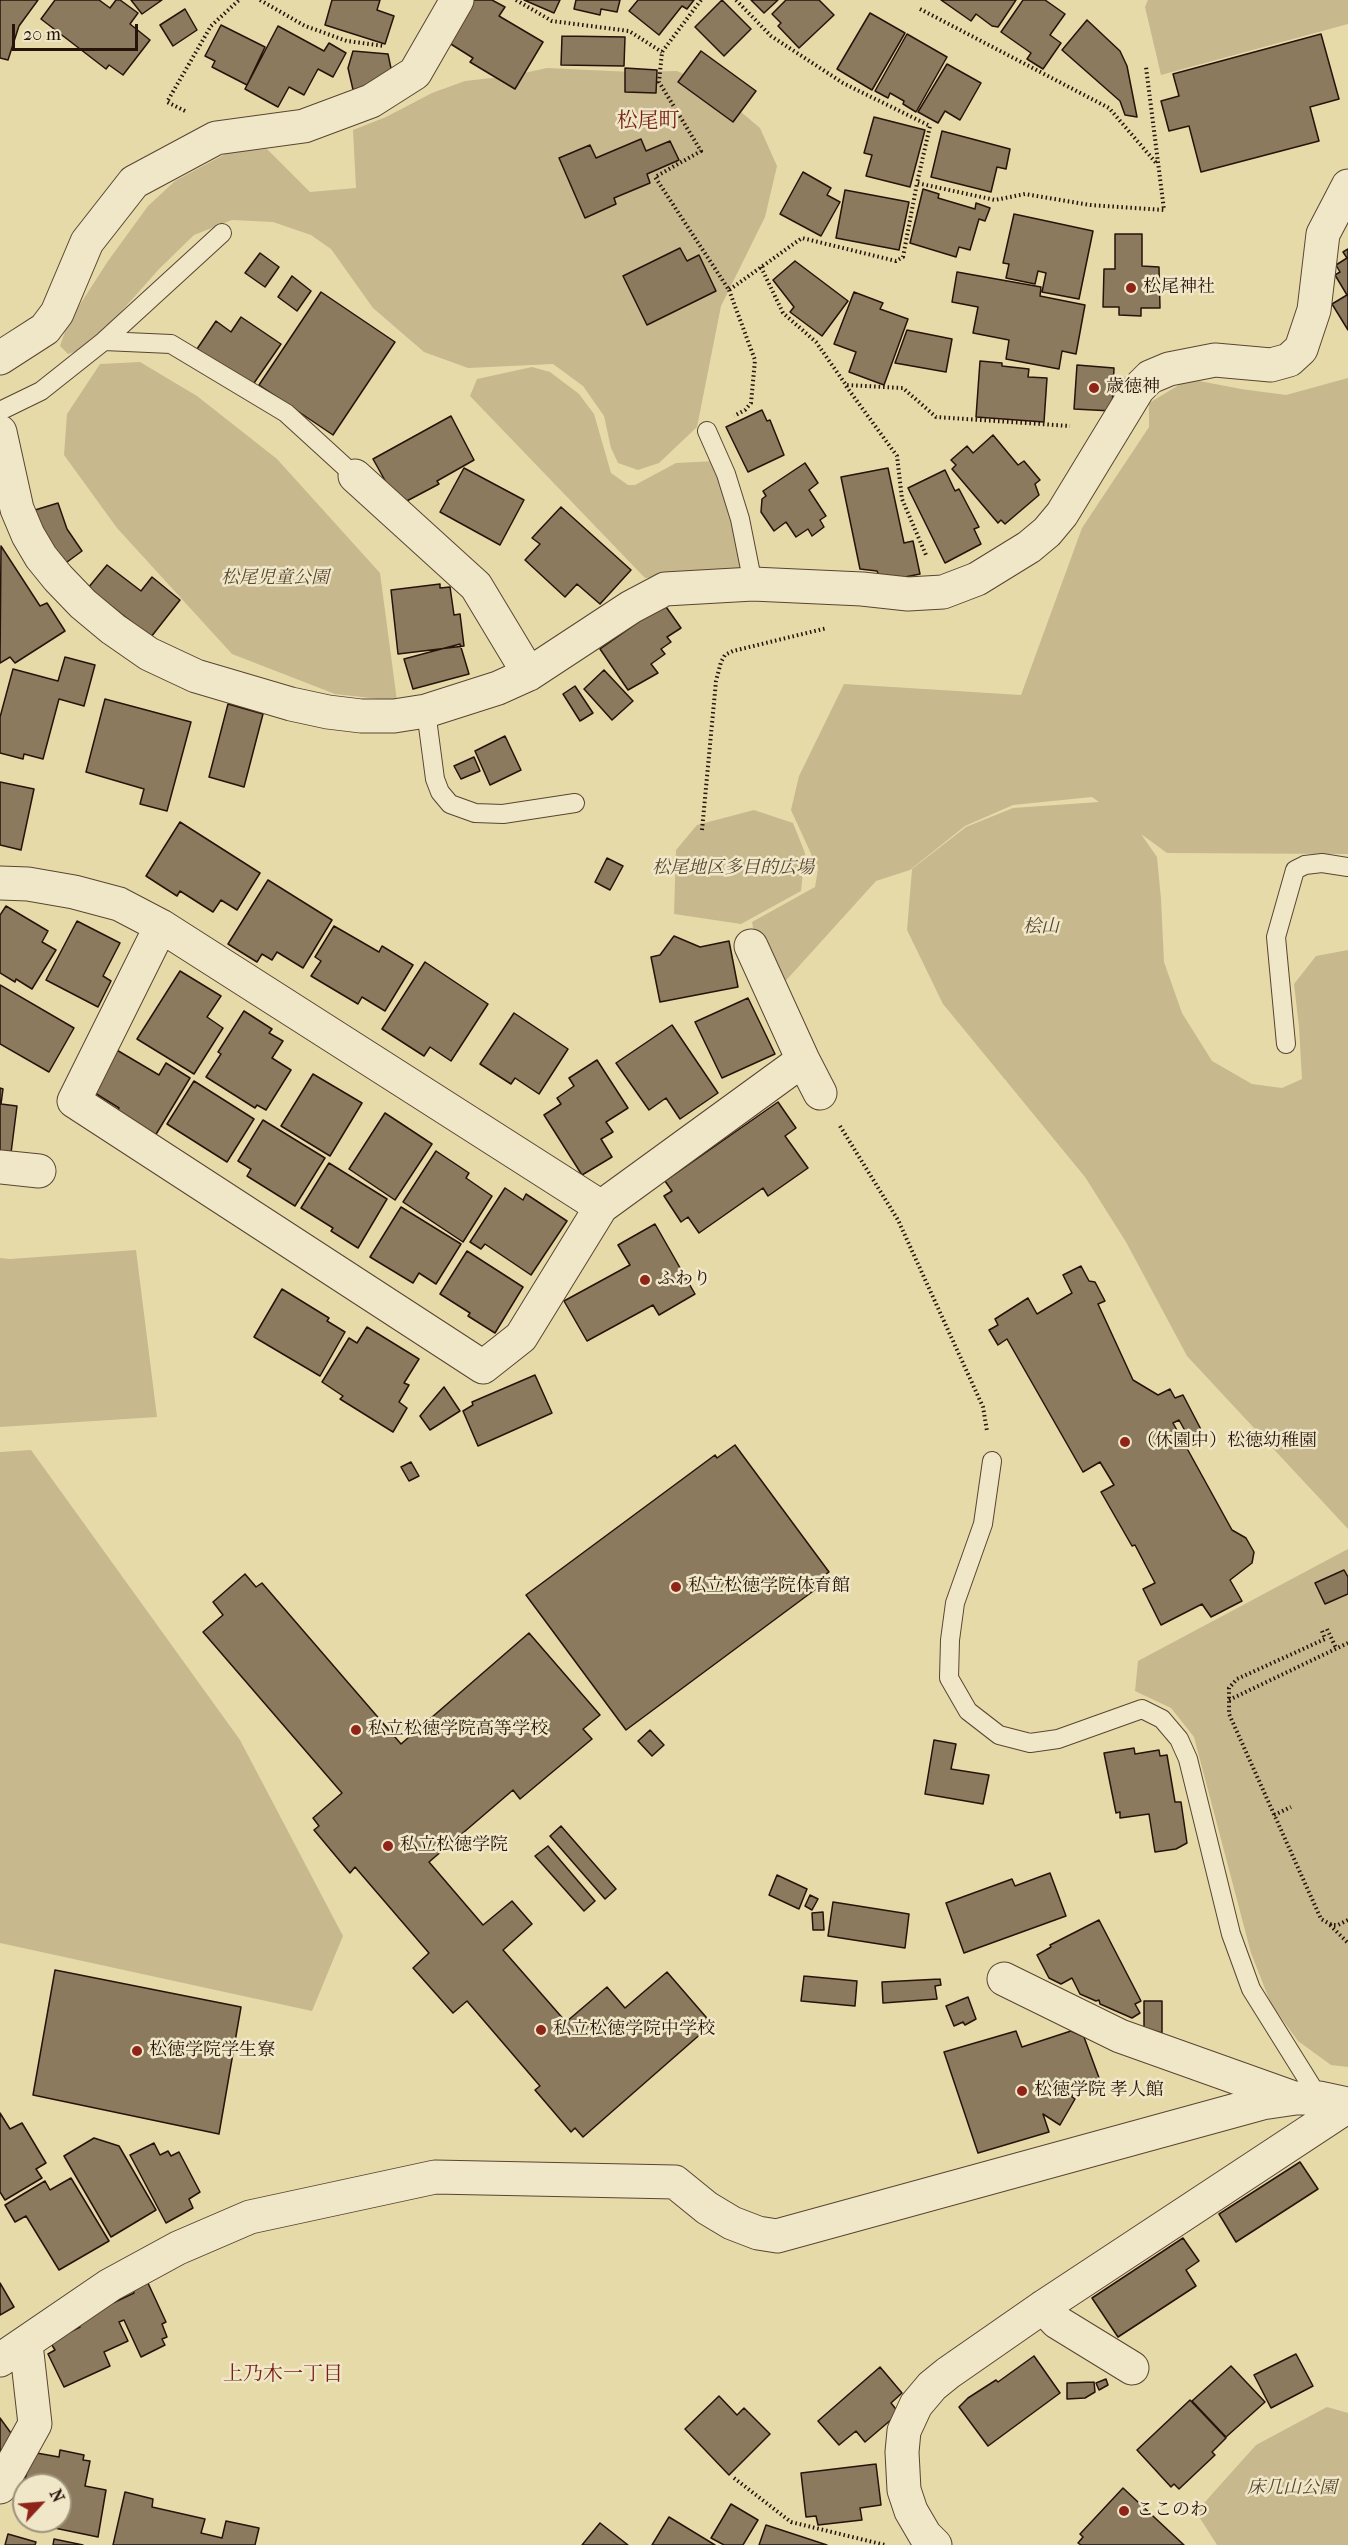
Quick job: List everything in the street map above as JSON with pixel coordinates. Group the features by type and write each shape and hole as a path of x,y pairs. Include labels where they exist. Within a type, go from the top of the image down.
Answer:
{"street":[{"path":"0,358 45,330 57,313 87,242 134,182 216,138 304,126 371,101 415,73 457,0"},
{"path":"1,449 18,509 28,535 41,557 57,578 83,604 113,630 149,654 196,676 291,704 328,712 361,716 394,716 426,711 498,688 529,674 630,607 665,589 753,584 862,589 908,594 943,591 977,579 1029,547 1047,532 1062,514 1138,389 1150,377 1215,360 1271,365 1289,360 1301,349 1314,310 1323,234 1348,186"},
{"path":"355,476 476,586 529,674"},
{"path":"0,883 28,884 74,892 119,904 161,926 601,1207"},
{"path":"161,926 74,1101 483,1367 521,1337 601,1207 803,1060"},
{"path":"751,946 820,1093"},
{"path":"0,1167 39,1171"},
{"path":"1004,1979 1120,2036 1328,2101"},
{"path":"935,2545 920,2527 911,2511 904,2490 904,2431 916,2405 932,2386 1328,2101"},
{"path":"0,2487 34,2424 13,2352 110,2285 178,2248 250,2217 435,2177 675,2182 707,2208 732,2223 758,2233 777,2236 1219,2114 1328,2101"},
{"path":"1043,2307 1057,2322 1132,2367"}],"lane":[{"path":"0,411 41,391 104,341 222,234"},
{"path":"104,341 171,344 286,413 355,476"},
{"path":"707,430 726,474 740,519 753,584"},
{"path":"426,711 435,779 440,792 450,804 475,813 503,814 575,803"},
{"path":"1286,1044 1276,937 1295,870 1305,865 1322,863 1348,867"},
{"path":"992,1461 983,1524 955,1603 950,1640 949,1678 968,1711 999,1735 1030,1743 1058,1739 1142,1709 1162,1719 1179,1739 1188,1759 1231,1934 1251,1989 1328,2101"}],"path":[{"path":"176,107 167,102 211,26 239,0"},
{"path":"260,0 305,26 347,41 388,47 433,42"},
{"path":"516,0 552,21 629,31 662,52"},
{"path":"701,0 662,52 659,82 701,151 655,177 729,290 755,360 751,403 745,410 707,430"},
{"path":"729,290 802,238 896,261 903,257 930,126 843,82 771,36 736,0"},
{"path":"920,9 1109,108 1158,165"},
{"path":"917,183 995,200 1025,194 1090,205 1164,210 1146,67"},
{"path":"761,267 783,313 816,342 897,456 902,499 943,591"},
{"path":"846,386 903,387 936,417 1113,429"},
{"path":"702,830 716,681 720,662 725,655 839,625 862,589"},
{"path":"820,1093 898,1220 983,1407 992,1461"},
{"path":"1327,1629 1336,1648"},
{"path":"1322,1631 1325,1638 1238,1679 1229,1688 1228,1714 1321,1919 1348,1943"},
{"path":"1228,1700 1348,1643"},
{"path":"1274,1815 1291,1807"},
{"path":"1329,1925 1338,1925 1348,1920"},
{"path":"734,2478 791,2522 885,2545"}],"green space":[{"path":"1148,0 1348,0 1348,24 1161,75 1145,7"},
{"path":"547,68 632,72 677,71 709,85 760,128 777,166 765,217 721,306 697,427 659,463 638,470 618,463 611,448 604,416 583,386 553,364 468,368 424,352 373,308 331,249 311,235 273,222 232,220 194,235 159,269 104,331 81,350 68,354 60,346 68,323 108,261 148,206 175,181 229,152 267,149 310,192 356,188 353,130 386,117 432,93 465,81 510,76"},
{"name":"松尾児童公園","path":"140,362 197,396 277,459 380,573 397,701 335,694 232,654 117,528 64,455 67,414 100,364"},
{"path":"532,367 550,372 579,394 594,414 611,473 628,485 635,485 676,463 716,461 745,570 645,578 470,396 477,379"},
{"name":"桧山","path":"1348,378 1348,854 1167,853 1141,834 1157,857 1164,962 1182,1013 1212,1061 1252,1084 1282,1088 1302,1079 1294,984 1316,956 1348,950 1348,1529 1187,1356 1126,1242 1085,1177 943,1004 907,930 912,869 966,827 1013,808 1099,802 1092,797 1013,805 965,826 910,870 876,881 781,986 756,945 752,922 815,887 818,869 791,810 799,776 844,684 1021,695 1082,528 1149,427 1149,403 1189,379 1286,395"},
{"name":"松尾地区多目的広場","path":"754,810 793,823 805,853 801,891 741,924 674,914 676,850 697,825"},
{"path":"136,1250 157,1417 0,1427 0,1258"},
{"path":"31,1450 240,1740 343,1936 312,2011 0,1943 0,1452"},
{"path":"1348,1549 1348,2067 1331,2065 1298,2041 1271,2004 1251,1953 1194,1737 1171,1708 1135,1691 1138,1661"},
{"name":"床几山公園","path":"1327,2407 1348,2413 1348,2545 1217,2545 1196,2512 1256,2445"}],"building":[{"path":"0,0 38,0 19,26 8,60 0,58"},
{"path":"55,0 99,0 110,8 116,0 120,0 138,13 130,24 150,40 123,75 109,65 106,69 41,19"},
{"path":"131,0 162,0 142,14"},
{"path":"332,0 380,0 377,10 394,16 385,44 325,25"},
{"path":"464,0 492,0 505,7 499,16 543,42 515,89 470,62 473,58 446,41"},
{"path":"524,0 560,0 554,13"},
{"path":"576,0 620,0 617,12 601,9 600,15 574,9"},
{"path":"638,0 694,0 687,9 682,6 659,35 629,11"},
{"path":"722,0 751,29 724,56 695,27"},
{"path":"751,0 778,0 764,13"},
{"path":"786,0 819,0 834,15 799,48 778,26 781,23 772,14"},
{"path":"941,0 1016,0 998,27 992,26 976,14 971,21"},
{"path":"1023,0 1045,0 1065,14 1050,35 1061,43 1043,69 1027,59 1031,53 1001,32"},
{"path":"185,9 197,30 173,46 160,25"},
{"path":"870,13 905,33 872,90 837,69"},
{"path":"1087,20 1120,51 1127,66 1137,117 1125,115 1120,101 1062,50"},
{"path":"221,25 265,47 247,85 212,67 215,61 205,56"},
{"path":"278,26 324,51 329,43 346,53 333,77 318,69 304,95 289,87 278,107 245,89"},
{"path":"907,34 947,57 916,112 903,104 904,101 890,93 888,98 875,91"},
{"path":"1321,34 1339,99 1310,107 1319,141 1201,172 1189,126 1169,131 1161,101 1179,96 1173,74"},
{"path":"562,36 625,37 624,66 561,65"},
{"path":"353,51 388,54 393,78 354,94 348,68"},
{"path":"701,51 756,91 733,122 678,82"},
{"path":"947,64 981,83 960,120 945,111 938,123 918,112"},
{"path":"625,68 657,70 656,93 625,92"},
{"path":"874,117 925,130 910,187 866,176 872,155 864,153"},
{"path":"942,131 1010,149 1006,169 997,167 991,192 931,177"},
{"path":"641,139 646,151 670,141 679,160 647,174 650,183 614,198 616,204 585,218 559,158 590,145 596,158"},
{"path":"803,172 831,188 827,195 840,202 821,236 780,214"},
{"path":"923,189 939,194 938,198 975,209 976,203 990,208 985,221 979,219 970,250 959,247 956,257 910,243"},
{"path":"845,190 909,202 899,250 836,238"},
{"path":"1014,214 1093,231 1079,299 1042,292 1046,273 1038,271 1035,284 1006,278 1009,264 1003,263"},
{"name":"松尾神社","path":"1115,234 1142,234 1142,266 1159,267 1160,308 1141,308 1141,316 1119,315 1119,307 1103,307 1104,269 1115,269"},
{"path":"680,248 687,261 699,255 716,291 647,325 623,276"},
{"path":"1348,249 1348,330 1332,304 1347,295 1335,275 1340,272 1336,265 1347,258 1343,252"},
{"path":"260,253 279,267 265,287 245,273"},
{"path":"795,261 848,301 822,336 790,312 794,307 773,280"},
{"path":"957,272 1041,287 1040,296 1085,305 1076,354 1062,351 1059,369 1006,359 1009,340 973,333 978,307 952,302"},
{"path":"292,276 311,291 297,311 278,297"},
{"path":"321,292 395,342 333,435 259,385"},
{"path":"854,292 883,303 880,309 908,319 884,385 849,372 856,352 834,344"},
{"path":"241,317 281,344 252,386 197,349 216,321 231,332"},
{"path":"907,330 952,339 946,372 895,363"},
{"path":"980,361 1029,369 1028,377 1047,378 1044,422 976,417"},
{"name":"歳徳神","path":"1077,365 1114,368 1112,411 1074,409"},
{"path":"762,410 767,421 770,420 784,455 748,472 726,427"},
{"path":"451,416 474,460 437,481 439,484 403,503 392,493 373,459"},
{"path":"993,435 1018,465 1024,461 1040,480 1035,484 1039,495 1005,524 1001,520 998,523 952,469 956,465 951,460 967,446 973,453"},
{"path":"805,463 818,483 809,490 826,516 820,520 824,527 812,536 808,529 796,537 786,522 774,531 761,512 762,499 766,496 763,491"},
{"path":"464,468 524,500 500,545 440,512"},
{"path":"888,468 904,543 913,541 920,574 895,579 879,576 877,571 860,569 841,477"},
{"path":"945,470 955,491 959,489 979,527 974,529 981,544 945,563 908,488"},
{"path":"58,503 67,529 82,551 63,565 44,540 35,510"},
{"path":"561,507 631,570 600,604 577,584 565,597 525,560 540,544 532,538"},
{"path":"1,546 40,606 47,603 65,631 15,663 10,657 0,663"},
{"path":"107,565 141,591 152,577 180,600 151,637 88,588"},
{"path":"440,584 440,588 450,587 454,615 460,614 464,646 398,654 391,590"},
{"path":"664,604 681,628 667,637 671,642 661,649 665,654 651,664 658,673 628,690 600,649"},
{"path":"460,644 469,674 413,689 404,659"},
{"path":"65,657 95,665 84,706 59,699 43,759 24,754 23,759 0,753 0,717 13,669 58,681"},
{"path":"604,670 633,701 612,720 584,689"},
{"path":"575,686 593,713 580,721 563,694"},
{"path":"105,699 191,722 167,811 140,804 144,789 86,772"},
{"path":"228,704 263,714 244,787 209,777"},
{"path":"505,736 521,770 490,785 475,751"},
{"path":"474,757 480,771 461,779 454,766"},
{"path":"0,782 34,789 21,850 0,845"},
{"path":"180,822 260,873 237,910 221,900 213,912 180,891 177,896 146,876"},
{"path":"607,858 623,866 610,890 595,882"},
{"path":"268,880 332,920 303,968 277,952 272,960 262,954 257,962 228,944"},
{"path":"6,906 48,931 42,942 56,950 32,989 0,973 0,915"},
{"path":"77,921 120,943 103,976 111,981 98,1007 46,980"},
{"path":"334,926 379,952 382,946 413,965 385,1011 362,997 358,1004 311,976 321,961 315,957"},
{"path":"674,936 700,947 729,941 738,987 660,1002 651,957 660,955"},
{"path":"425,962 488,1004 451,1061 430,1047 424,1056 382,1029"},
{"path":"180,971 221,996 207,1017 223,1028 194,1074 137,1039"},
{"path":"0,985 74,1028 49,1072 0,1044"},
{"path":"748,998 775,1054 722,1078 695,1022"},
{"path":"244,1011 272,1029 269,1033 283,1041 272,1058 291,1070 266,1110 257,1105 255,1108 206,1077 221,1054 218,1052"},
{"path":"514,1013 568,1049 539,1094 515,1078 511,1084 480,1064"},
{"path":"672,1025 718,1093 680,1119 666,1098 649,1110 616,1063"},
{"path":"115,1049 159,1075 166,1063 190,1078 155,1136 116,1113 119,1108 90,1090"},
{"path":"597,1060 628,1108 606,1122 613,1132 601,1139 612,1157 582,1175 544,1115 561,1104 557,1098 574,1086 569,1078"},
{"path":"313,1074 362,1103 330,1156 281,1126"},
{"path":"194,1081 254,1119 227,1162 167,1124"},
{"path":"0,1088 3,1089 1,1104 17,1106 11,1153 0,1152"},
{"path":"778,1102 796,1128 785,1136 808,1168 768,1196 763,1188 699,1233 688,1217 681,1222 664,1196 672,1191 665,1181"},
{"path":"385,1113 432,1144 395,1200 349,1169"},
{"path":"263,1120 325,1158 295,1206 247,1176 251,1169 238,1161"},
{"path":"436,1151 469,1173 466,1178 492,1196 463,1242 403,1202"},
{"path":"329,1163 387,1199 358,1248 331,1231 333,1228 301,1208"},
{"path":"505,1188 523,1200 526,1194 567,1221 531,1275 485,1244 481,1249 470,1242"},
{"path":"401,1207 461,1244 436,1284 419,1273 413,1283 370,1257"},
{"name":"ふわり","path":"655,1224 695,1294 659,1315 653,1305 587,1341 564,1301 630,1265 618,1245"},
{"path":"467,1251 523,1287 495,1333 468,1316 470,1313 440,1294"},
{"name":"（休園中）松徳幼稚園","path":"1081,1266 1089,1281 1095,1282 1105,1301 1098,1304 1133,1380 1158,1395 1170,1389 1175,1398 1183,1395 1206,1439 1193,1445 1179,1420 1173,1423 1232,1530 1246,1538 1254,1552 1252,1563 1230,1580 1242,1601 1211,1617 1202,1604 1161,1625 1143,1589 1155,1583 1135,1545 1132,1546 1101,1492 1114,1485 1100,1462 1083,1472 1007,1339 998,1345 989,1330 998,1325 995,1319 1028,1298 1037,1314 1072,1293 1063,1275"},
{"path":"282,1289 329,1318 327,1321 345,1332 320,1376 254,1337"},
{"path":"367,1327 419,1359 404,1383 409,1385 399,1402 407,1408 393,1432 340,1399 343,1396 322,1382 349,1338 357,1343"},
{"path":"535,1375 552,1413 478,1446 463,1411 473,1405 472,1402"},
{"path":"444,1387 460,1411 430,1430 420,1416"},
{"name":"私立松徳学院体育館","path":"735,1445 829,1572 812,1584 816,1589 626,1730 526,1595 715,1455 717,1458"},
{"path":"411,1462 419,1476 409,1481 401,1467"},
{"path":"1344,1570 1348,1577 1348,1594 1325,1604 1315,1583"},
{"name":"私立松徳学院","path":"245,1574 256,1587 262,1583 401,1744 529,1633 600,1715 583,1729 592,1739 520,1799 513,1790 429,1862 483,1925 512,1901 532,1924 503,1950 566,2022 607,1987 625,2008 667,1972 712,2024 583,2137 575,2128 571,2132 535,2090 540,2086 467,2001 453,2013 413,1968 429,1953 355,1867 350,1873 314,1830 319,1826 313,1818 342,1793 203,1632 223,1615 213,1602"},
{"path":"650,1730 664,1745 652,1756 638,1741"},
{"path":"934,1740 956,1744 951,1769 989,1775 983,1804 925,1794"},
{"path":"1134,1748 1135,1754 1159,1750 1160,1756 1167,1755 1175,1802 1181,1802 1187,1843 1176,1849 1155,1852 1149,1814 1120,1818 1120,1812 1116,1813 1104,1753"},
{"path":"561,1826 616,1889 605,1899 550,1836"},
{"path":"548,1846 595,1901 584,1911 535,1856"},
{"path":"1050,1873 1066,1916 964,1953 946,1903 1012,1879 1015,1886"},
{"path":"777,1875 807,1889 799,1909 769,1895"},
{"path":"810,1895 818,1899 812,1910 805,1906"},
{"path":"833,1902 909,1914 905,1948 828,1936"},
{"path":"823,1912 824,1930 813,1930 812,1913"},
{"path":"1099,1920 1141,2001 1135,2004 1140,2013 1132,2018 1100,2004 1099,2000 1096,2001 1080,1994 1072,1978 1061,1984 1049,1978 1037,1955 1051,1947 1050,1945"},
{"name":"松徳学院学生寮","path":"55,1970 241,2007 219,2134 33,2095"},
{"path":"804,1976 857,1981 855,2006 801,2001"},
{"path":"940,1979 941,1985 935,1986 937,1999 883,2003 882,1982"},
{"path":"968,1997 976,2019 965,2025 963,2022 954,2026 946,2006"},
{"path":"1144,2001 1162,2001 1162,2033 1144,2028"},
{"name":"松徳学院 孝人館","path":"1016,2031 1022,2047 1071,2031 1084,2037 1102,2086 1071,2096 1075,2099 1060,2125 1043,2114 1049,2132 978,2153 944,2052"},
{"path":"0,2113 10,2129 22,2123 46,2163 36,2169 42,2178 5,2200 0,2192"},
{"path":"94,2138 119,2146 156,2210 111,2237 64,2156"},
{"path":"154,2143 160,2155 168,2151 171,2156 179,2152 200,2192 189,2199 193,2208 166,2223 130,2155"},
{"path":"1300,2162 1318,2189 1236,2242 1219,2214"},
{"path":"71,2178 109,2241 59,2270 26,2216 15,2222 5,2205 45,2181 50,2190"},
{"path":"1183,2238 1199,2261 1186,2270 1196,2286 1118,2337 1092,2298"},
{"path":"147,2281 166,2322 162,2324 167,2337 162,2339 165,2345 141,2357 124,2320 119,2322 128,2341 104,2352 110,2366 64,2387 48,2354 55,2350 50,2342 80,2327 77,2320 134,2293 133,2288"},
{"path":"0,2283 14,2307 0,2315"},
{"path":"1296,2354 1313,2386 1271,2408 1254,2375"},
{"path":"1034,2356 1060,2393 988,2446 959,2407 968,2398 996,2380 998,2382"},
{"path":"1231,2366 1265,2402 1226,2437 1192,2401"},
{"path":"880,2367 902,2393 891,2403 899,2413 865,2442 856,2431 839,2445 818,2421"},
{"path":"1106,2379 1108,2385 1099,2390 1096,2383"},
{"path":"1094,2382 1095,2392 1085,2398 1067,2399 1067,2383"},
{"path":"719,2396 737,2415 744,2408 770,2434 729,2475 685,2429"},
{"path":"1190,2400 1226,2438 1212,2452 1215,2455 1179,2489 1174,2484 1171,2487 1137,2450"},
{"path":"0,2418 16,2440 0,2451"},
{"path":"60,2450 84,2455 83,2460 90,2461 85,2486 106,2490 98,2537 72,2532 72,2473 27,2473 31,2452 59,2457"},
{"path":"876,2464 881,2505 860,2508 862,2520 818,2525 816,2516 806,2517 801,2473"},
{"name":"ここのわ","path":"1123,2488 1184,2545 1081,2545 1078,2543 1083,2537 1080,2534"},
{"path":"125,2492 153,2499 152,2507 205,2519 201,2533 222,2538 226,2521 259,2528 255,2545 113,2545"},
{"path":"731,2504 758,2520 743,2545 724,2545 711,2538"},
{"path":"669,2517 715,2545 652,2545"},
{"path":"600,2523 628,2545 582,2545"},
{"path":"766,2525 827,2545 759,2545"},
{"path":"8,2534 36,2542 35,2545 5,2545"},
{"path":"54,2539 83,2545 53,2545"}],"place":[{"name":"松尾神社","path":"1131,288"},
{"name":"歳徳神","path":"1094,388"},
{"name":"ふわり","path":"645,1280"},
{"name":"（休園中）松徳幼稚園","path":"1125,1442"},
{"name":"私立松徳学院体育館","path":"676,1587"},
{"name":"私立松徳学院高等学校","path":"356,1730"},
{"name":"私立松徳学院","path":"388,1846"},
{"name":"私立松徳学院中学校","path":"541,2030"},
{"name":"松徳学院学生寮","path":"137,2051"},
{"name":"松徳学院 孝人館","path":"1022,2091"},
{"name":"ここのわ","path":"1124,2511"}],"district":[{"name":"松尾町","path":"648,122"},
{"name":"上乃木一丁目","path":"283,2375"}]}
